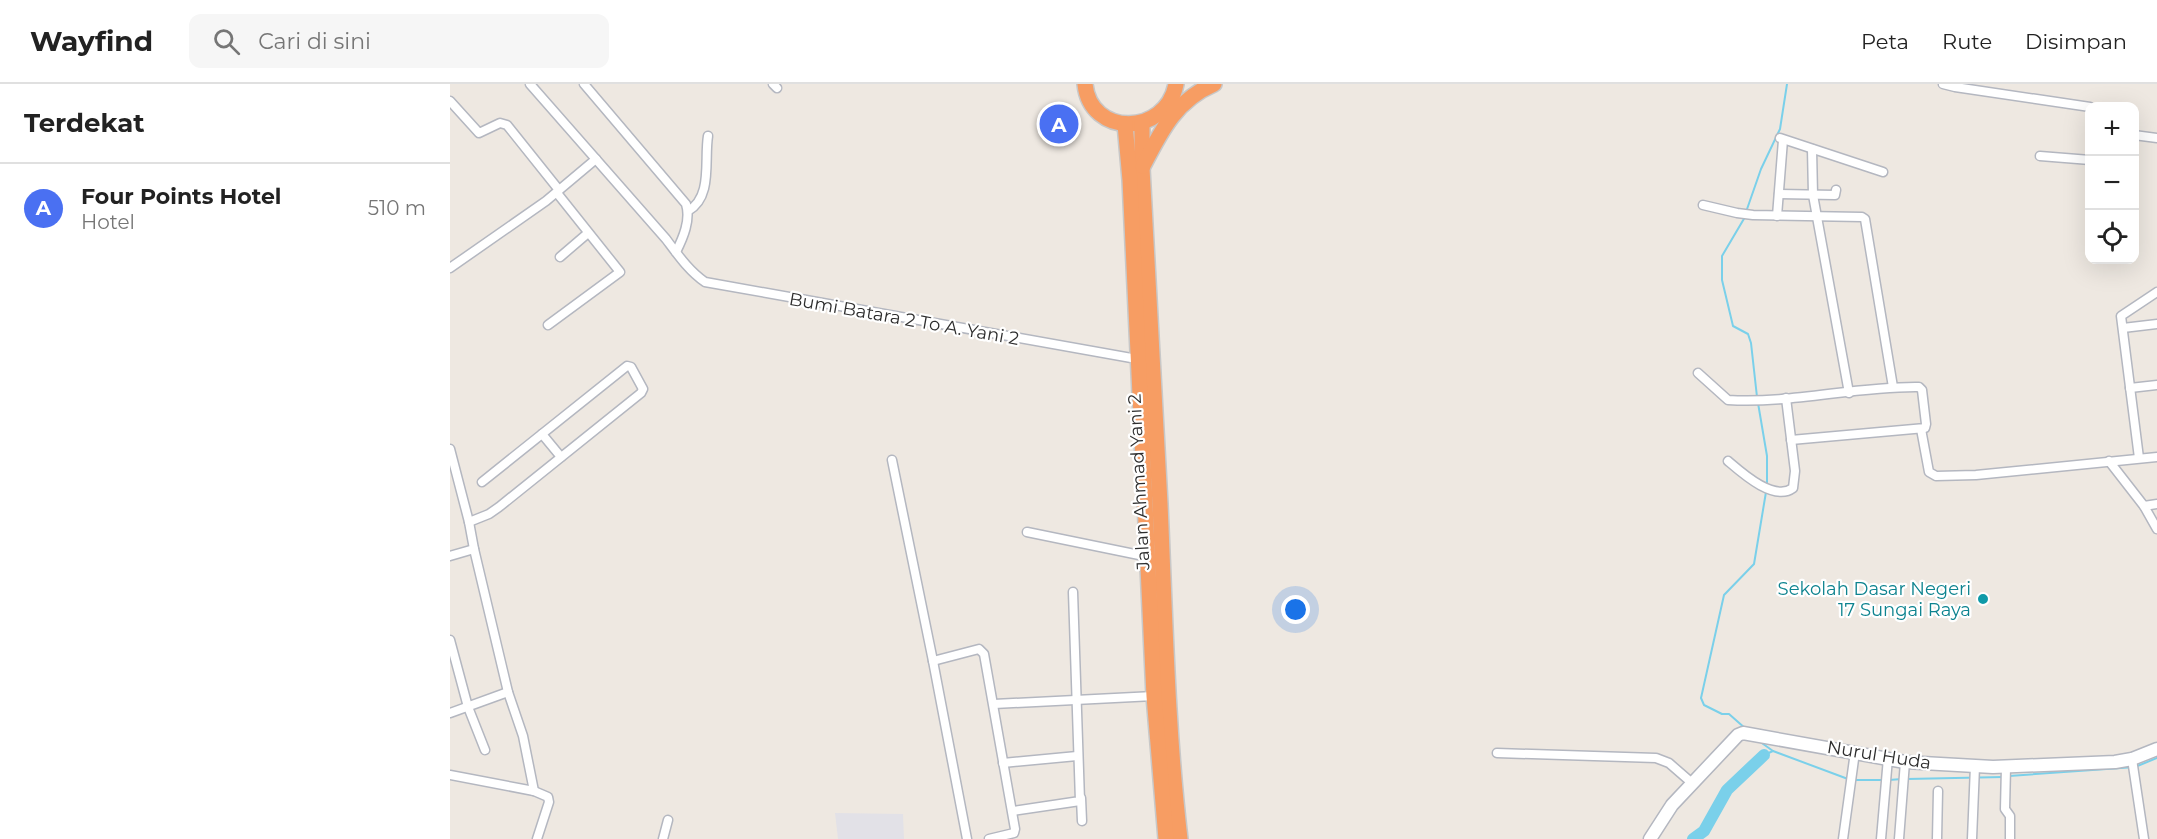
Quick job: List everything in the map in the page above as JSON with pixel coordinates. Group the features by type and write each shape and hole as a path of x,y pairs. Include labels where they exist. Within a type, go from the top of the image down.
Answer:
{"highway":[{"path":"1085,84 1096,109 1104,116 1125,124 1142,123 1159,115 1174,96 1176,84 1181,84"},
{"path":"1142,168 1166,124 1194,94 1214,84"},
{"name":"Jalan Ahmad Yani 2","path":"1142,123 1142,168 1168,687 1174,787 1180,839"},
{"name":"Jalan Ahmad Yani 2","path":"1125,124 1130,180 1154,696 1166,839"}],"street":[{"name":"Bumi Batara 2 To A. Yani 2","path":"530,84 678,255 705,282 1137,359"},
{"path":"584,84 680,195 688,211 678,255"},
{"path":"1943,84 2085,106"},
{"path":"450,101 479,133 500,123 507,125 620,272 548,325"},
{"path":"688,211 695,207 705,191 708,136"},
{"path":"2139,136 2157,138"},
{"path":"1777,216 1781,139 1882,172"},
{"path":"1812,149 1813,195 1849,393"},
{"path":"2040,156 2085,160"},
{"path":"450,268 558,192 596,159"},
{"path":"1779,194 1835,195 1836,190"},
{"path":"1703,204 1746,214 1862,217 1865,219 1893,387"},
{"path":"560,257 588,233"},
{"path":"2139,458 2122,315 2157,292"},
{"path":"2123,328 2157,324"},
{"path":"469,522 489,514 641,393 643,389 631,367 627,366 482,482"},
{"path":"1698,373 1728,400 1761,400 1893,387 1919,387 1922,390 1925,428 1791,440"},
{"path":"2130,388 2157,385"},
{"path":"1728,462 1767,488 1787,492 1793,488 1796,471 1786,398"},
{"path":"1921,429 1929,472 1936,476 1987,474 2157,457"},
{"path":"542,434 561,457"},
{"path":"450,449 508,692 523,736 534,791"},
{"path":"892,460 967,839"},
{"path":"2109,461 2144,506 2157,529"},
{"path":"2144,506 2157,504"},
{"path":"1027,532 1149,557"},
{"path":"450,556 474,549"},
{"path":"1073,592 1077,756 1082,821"},
{"path":"450,640 453,661 485,750"},
{"path":"933,661 979,649 982,651 994,704 1016,829 1014,833 989,839"},
{"path":"450,713 508,692"},
{"path":"994,704 1154,696"},
{"name":"Nurul Huda","path":"1650,839 1666,812 1692,783 1738,735 1749,733 1888,758 1905,767 1975,772 2101,763 2133,765 2157,749"},
{"path":"1843,839 1855,752"},
{"path":"1497,753 1656,758 1670,763 1692,783"},
{"path":"1003,763 1077,756"},
{"path":"1881,839 1888,758"},
{"path":"2133,765 2144,839"},
{"path":"1899,839 1905,767"},
{"path":"2006,769 2005,809 2010,816 2010,839"},
{"path":"1972,839 1975,772"},
{"path":"450,775 534,791 549,799 537,839"},
{"path":"1937,839 1938,790"},
{"path":"1013,811 1077,803 1080,797"},
{"path":"663,839 668,820"}],"shaded area":[{"path":"835,813 903,814 904,839 838,839"}],"waterway":[{"path":"1746,212 1761,169 1780,129 1787,84"},
{"path":"1745,217 1722,256 1722,280 1733,326 1748,334 1751,343 1757,397"},
{"path":"1758,403 1767,456 1767,487"},
{"path":"1746,729 1729,714 1722,714 1704,705 1701,698 1724,595 1754,564 1766,492"},
{"path":"1759,741 1773,751"},
{"path":"1764,755 1773,751 1848,779"},
{"path":"1693,839 1704,831 1727,790 1764,755"},
{"path":"2009,776 2135,767 2157,758"},
{"path":"1907,779 2003,777"},
{"path":"1889,780 1902,779"},
{"path":"1853,780 1884,780"}],"place":[{"name":"Four Points Hotel","path":"1059,124"},
{"name":"Sekolah Dasar Negeri 17 Sungai Raya","path":"1983,599"}]}
